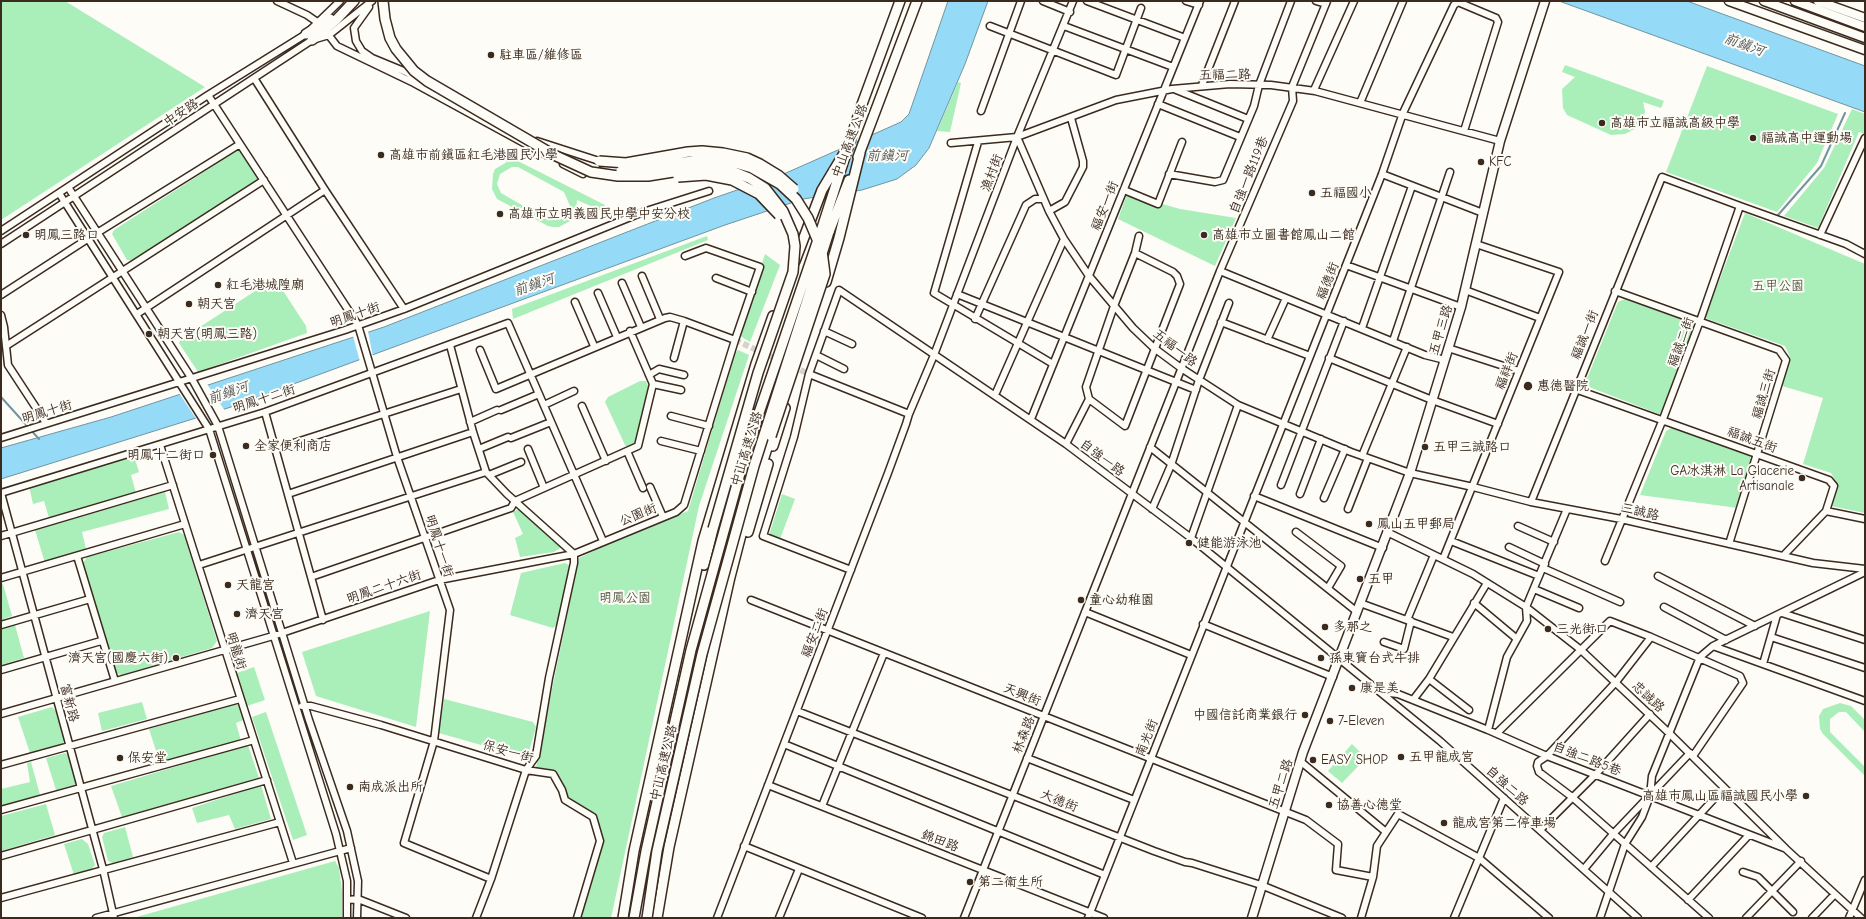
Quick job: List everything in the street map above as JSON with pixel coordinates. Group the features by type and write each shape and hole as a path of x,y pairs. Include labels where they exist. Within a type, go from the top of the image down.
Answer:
{"highway":[{"path":"336,18 348,1"},
{"path":"309,37 336,18 354,1"},
{"path":"383,1 385,19 390,38 399,55 414,71 427,82 554,155 591,172 606,175 642,176 698,168 717,168 737,172 765,188 779,205 791,228 795,246 791,276 758,373 713,529 689,627 674,672"},
{"path":"389,1 389,12 395,37 403,50 422,71 452,91 554,149 588,164 607,170 622,171 699,160 714,160 743,165 772,178 792,195 808,218 822,251 825,274"},
{"name":"中山高速公路","path":"634,918 648,843 691,650 747,448 861,107 900,1"},
{"name":"中山高速公路","path":"647,918 657,850 702,654 759,451 829,232 917,1"},
{"path":"624,918 634,851 704,541 737,425 756,364 817,203 849,145"},
{"path":"599,161 618,163 636,162 702,151 730,154 756,162 784,179 807,205 822,238 826,262 825,274 750,500 730,576 725,604 669,847 658,918"},
{"path":"725,604 798,363 837,246 860,153"},
{"path":"583,174 609,180 636,182 682,176 717,176 749,187 772,206 783,223 792,253 791,276"}],"main road":[{"name":"五甲三路","path":"1340,659 1358,607 1389,533 1410,473 1461,307 1490,176 1500,141 1545,1"},
{"path":"1729,1 1865,50"},
{"path":"1764,1 1865,38"},
{"path":"1795,1 1865,27"},
{"path":"1818,1 1865,18"},
{"name":"五甲二路","path":"1252,918 1300,761 1340,659"}],"street":[{"path":"277,1 307,15 323,28 337,46 414,83 522,143 583,174"},
{"name":"中安路","path":"323,28 340,1"},
{"path":"373,1 354,28 356,41 362,51 372,58 406,72 454,101 543,144 599,161"},
{"name":"中安路","path":"1,231 208,95 323,28 373,1"},
{"path":"981,111 1021,1"},
{"path":"1043,1 1070,12"},
{"name":"漁村街","path":"934,355 1018,137 1070,12 1073,1"},
{"path":"1087,1 1185,38"},
{"path":"1186,1 1199,3"},
{"path":"1202,85 1235,1"},
{"path":"1169,174 1215,182 1223,180 1255,101 1259,85 1290,1"},
{"path":"1316,1 1326,3"},
{"path":"1314,90 1354,1"},
{"path":"1360,102 1403,1"},
{"name":"福安一街","path":"1031,419 1199,3"},
{"name":"自強一路119巷","path":"1131,494 1220,271 1293,101 1292,87 1326,3"},
{"name":"福德街","path":"1226,566 1382,174 1403,113 1454,5 1460,3 1496,18 1498,22 1464,131"},
{"path":"990,26 1116,75 1141,8"},
{"path":"1064,26 1173,68"},
{"name":"中安路","path":"1,244 73,195 215,105 309,37"},
{"path":"254,78 325,190 404,309"},
{"name":"五福二路","path":"951,143 978,142 1018,137 1116,100 1164,90 1202,85 1259,85 1314,90 1403,113 1500,141"},
{"path":"1172,89 1248,118"},
{"name":"明鳳十一街","path":"208,95 359,328 384,415 450,610 434,741 404,843 491,879"},
{"path":"1158,104 1240,137"},
{"path":"1049,211 1065,202 1083,167 1084,161 1071,118"},
{"name":"五福一路","path":"1018,137 1043,199 1064,239 1089,276 1114,306 1154,348 1238,405 1365,457 1410,473"},
{"path":"1820,235 1865,138"},
{"path":"978,142 934,293 1018,345 1053,364"},
{"path":"1124,190 1158,204 1182,142"},
{"path":"98,233 240,144"},
{"path":"1393,341 1450,172"},
{"path":"1382,174 1483,213"},
{"name":"福誠一街","path":"1531,502 1662,177 1740,206"},
{"path":"6,346 264,180"},
{"path":"1362,328 1381,278 1412,186"},
{"path":"68,187 192,379 218,426 351,848 358,881 357,918"},
{"path":"137,314 325,190"},
{"name":"明鳳十街","path":"1,438 359,328 643,212 709,191"},
{"path":"59,192 209,429 340,850 347,881 347,918"},
{"path":"975,318 1026,205 1035,199 1043,199"},
{"path":"1740,206 1855,248 1865,254"},
{"name":"福誠二街","path":"1605,561 1621,519 1664,419 1740,206"},
{"path":"1135,253 1173,272 1180,284 1125,426 1089,399 1086,387 1114,306 1135,253 1139,236"},
{"path":"1,295 88,238"},
{"path":"995,395 1064,239"},
{"name":"福祥街","path":"1444,559 1559,272 1476,244"},
{"name":"公園街","path":"574,554 681,509 684,505 735,340 760,267 706,248 685,256"},
{"path":"1346,265 1461,307"},
{"path":"1220,271 1326,315 1444,360"},
{"path":"642,276 660,319"},
{"path":"716,278 752,292"},
{"path":"622,283 641,327"},
{"name":"自強一路","path":"824,331 839,290 1066,444 1191,538 1340,659"},
{"path":"1465,290 1540,318"},
{"name":"福誠三街","path":"1615,291 1779,350 1786,360 1729,544"},
{"path":"598,293 617,337"},
{"path":"957,294 1196,390"},
{"path":"1267,340 1286,298"},
{"path":"576,302 594,346"},
{"path":"1152,509 1171,465 1196,390 1229,303"},
{"path":"1,315 8,365 11,373 46,424"},
{"path":"480,350 496,389 660,319 670,317 735,340"},
{"path":"674,358 684,321"},
{"path":"1281,484 1344,321"},
{"path":"1221,322 1310,356"},
{"name":"明鳳十二街","path":"1,493 264,412 508,323 531,374"},
{"path":"311,577 511,508 515,501 627,451 640,443 653,384 630,331"},
{"path":"851,570 763,536 794,437 809,374 824,331 852,344"},
{"path":"450,345 472,432 488,474 515,501 574,554 574,563 549,678 536,756 526,770 491,879 476,918"},
{"path":"1348,509 1391,384 1407,347"},
{"path":"1448,348 1519,371"},
{"path":"816,355 844,369"},
{"name":"福安二街","path":"717,918 851,570 906,424 908,414 934,355"},
{"path":"1329,358 1391,384 1498,424"},
{"path":"649,375 659,369 684,375"},
{"path":"531,374 603,541"},
{"path":"809,374 908,414"},
{"path":"653,384 682,390"},
{"path":"275,449 462,389"},
{"name":"福誠五街","path":"1576,389 1664,419 1829,480 1834,486 1826,511 1783,556"},
{"path":"544,405 574,391"},
{"path":"470,422 539,394"},
{"path":"1066,444 1089,399"},
{"path":"1191,538 1238,405"},
{"path":"582,406 606,460"},
{"path":"264,412 323,620"},
{"path":"671,416 709,426"},
{"path":"479,449 551,422"},
{"path":"288,494 472,432"},
{"path":"1300,494 1321,439"},
{"path":"661,441 701,451"},
{"name":"明龍街","path":"160,445 293,863"},
{"path":"1150,447 1328,588 1358,607 1409,620 1453,637"},
{"path":"528,449 544,488"},
{"path":"1324,498 1345,449"},
{"path":"627,451 643,488"},
{"path":"199,566 411,496 488,474 521,462"},
{"name":"三誠路","path":"1410,473 1473,486 1531,502 1621,519 1813,563 1865,570"},
{"path":"1,536 173,485"},
{"path":"650,487 663,517"},
{"name":"富新路","path":"1,493 56,698 82,787 114,916"},
{"name":"林森路","path":"964,918 1131,494"},
{"path":"1254,496 1382,548"},
{"path":"1488,730 1507,657 1527,621 1526,607 1568,509"},
{"path":"1826,511 1865,519"},
{"path":"1,578 186,524"},
{"path":"1518,526 1554,542"},
{"path":"1296,532 1341,566 1328,588"},
{"name":"忠誠路","path":"1389,533 1444,559 1487,583 1526,607 1581,650 1650,714 1786,849 1801,861 1861,918"},
{"path":"1451,541 1540,576"},
{"path":"1509,547 1544,566 1620,602"},
{"name":"明鳳二十六街","path":"1,714 273,636 439,580 574,554"},
{"path":"1384,642 1404,650 1409,620 1434,555"},
{"path":"77,556 101,641 115,681"},
{"name":"南光街","path":"1089,915 1226,566"},
{"path":"1600,918 1625,844 1642,817 1650,796 1652,776 1700,657 1713,646 1756,626 1865,570"},
{"path":"1658,576 1756,626"},
{"path":"1413,700 1429,679 1487,583"},
{"path":"1534,589 1579,608"},
{"path":"1,625 90,599"},
{"name":"天興街","path":"751,600 1310,822 1338,844 1336,870 1373,877"},
{"path":"1474,603 1517,638"},
{"path":"1664,607 1726,640"},
{"path":"1085,612 1192,655"},
{"path":"1763,664 1779,614"},
{"path":"1779,614 1865,640"},
{"path":"1497,733 1610,621 1700,657 1740,676 1743,683 1691,755 1614,833 1584,869"},
{"path":"1204,624 1333,677"},
{"path":"1651,637 1616,682 1547,756 1538,762 1539,772 1572,797 1614,833 1709,918"},
{"path":"1771,637 1865,668"},
{"path":"1,670 101,641"},
{"path":"1713,646 1865,701"},
{"path":"822,806 884,653"},
{"name":"自強二路","path":"1340,659 1440,741 1638,918"},
{"path":"1429,679 1469,710"},
{"name":"自強二路5巷","path":"1380,692 1398,694 1497,733 1547,756 1786,849"},
{"path":"1,765 240,699"},
{"name":"保安一街","path":"296,707 305,705 434,741 526,770 553,774 562,790 565,800 593,817 600,841 577,918"},
{"name":"大德街","path":"797,711 1013,794 1119,838 1185,862 1261,885 1342,918"},
{"path":"1540,830 1596,774 1650,714"},
{"path":"1,810 254,740"},
{"path":"784,744 1105,874"},
{"path":"1027,758 1134,800"},
{"path":"1300,761 1386,832"},
{"path":"1,856 267,780"},
{"name":"錦田路","path":"768,785 983,870 1089,915 1104,918"},
{"path":"1651,867 1701,815 1724,788"},
{"path":"1454,918 1504,798"},
{"path":"1361,918 1373,877 1377,846 1396,816 1400,815 1479,858 1548,918"},
{"path":"1,898 280,822"},
{"path":"1688,900 1749,835"},
{"path":"744,846 922,918"},
{"path":"96,918 114,916 293,863 351,848"},
{"path":"1746,918 1801,861"},
{"path":"780,918 799,869"},
{"path":"1744,872 1758,877 1793,912"},
{"path":"1849,918 1865,880"},
{"path":"1812,918 1835,894"},
{"path":"348,900 358,899 406,918"}],"green space":[{"path":"1,1 65,1 205,87 1,220"},
{"path":"1565,65 1664,101 1661,108 1643,102 1645,111 1644,118 1638,127 1625,134 1611,135 1567,115 1563,108 1562,89 1575,77 1562,72"},
{"name":"福誠高中運動場","path":"1707,66 1838,114 1817,163 1777,212 1666,172"},
{"path":"958,82 961,83 950,132 937,131"},
{"path":"1852,109 1865,114 1865,134 1859,132 1818,228 1784,216 1824,168"},
{"path":"238,150 243,151 259,177 258,181 133,261 127,260 112,234 114,230"},
{"path":"496,150 605,205 602,211 577,200 576,211 572,220 559,227 548,226 497,199 492,189 493,174 495,169 507,162 493,155","holes":["512,167 518,167 564,192 570,206 568,212 559,219 548,220 501,193 497,184 500,174"]},
{"path":"1129,189 1159,203 1180,209 1236,218 1215,266 1118,219"},
{"name":"五甲公園","path":"1745,213 1865,264 1865,513 1831,506 1838,486 1831,473 1803,464 1823,398 1782,386 1790,357 1785,346 1705,318"},
{"path":"707,236 708,240 513,319 512,309"},
{"path":"765,254 780,265 750,342 740,336 739,333"},
{"path":"272,280 278,283 306,326 307,333 198,372 179,343 180,340"},
{"path":"1625,299 1692,323 1693,329 1663,412 1659,414 1589,387 1586,381 1618,302"},
{"name":"明鳳公園","path":"738,350 749,355 699,506 611,918 580,918 602,834 594,815 569,799 556,770 536,767 579,558 616,540 688,511 735,353"},
{"path":"640,381 646,381 649,388 636,440 633,445 628,447 625,445 605,402 608,397"},
{"path":"1673,427 1750,456 1752,461 1738,508 1640,495 1666,431"},
{"path":"134,456 139,472 131,475 136,493 49,518 44,501 33,504 29,486"},
{"path":"165,492 169,509 82,532 86,549 45,563 35,530"},
{"path":"782,494 795,499 780,539 769,535"},
{"path":"519,509 562,547 554,552 520,557 515,538 523,534 513,512"},
{"path":"179,532 184,535 217,641 212,648 121,675 114,672 83,563 87,557"},
{"path":"565,563 571,566 558,624 553,628 510,615 521,573"},
{"path":"3,584 12,616 1,620 1,585"},
{"path":"430,611 416,727 316,696 302,652"},
{"path":"15,625 24,658 1,665 1,629"},
{"path":"254,667 265,700 247,706 237,673"},
{"path":"444,699 533,722 536,727 528,755 523,757 439,733"},
{"path":"142,702 147,719 102,731 98,713"},
{"path":"1840,703 1851,706 1865,720 1865,732 1846,712 1839,712 1830,719 1830,732 1865,767 1865,776 1823,734 1820,729 1819,716 1823,709"},
{"path":"236,704 240,706 246,719 236,723 241,741 160,763 149,729"},
{"path":"52,707 56,711 64,740 63,743 60,746 30,753 18,717"},
{"path":"266,712 307,835 293,840 252,717"},
{"path":"1352,744 1366,758 1342,783 1328,771"},
{"path":"248,745 259,778 122,817 111,786"},
{"path":"65,753 70,756 77,780 74,785 56,790 46,758"},
{"path":"31,762 40,795 1,806 1,789 30,782 27,763"},
{"path":"261,785 271,819 235,829 229,815 197,823 192,808"},
{"path":"46,804 55,835 1,851 1,816"},
{"path":"125,827 133,857 113,863 108,861 102,837 104,833"},
{"path":"82,839 88,844 95,865 91,870 74,875 64,844"},
{"path":"335,861 339,868 342,891 342,918 133,918"}],"water":[{"name":"前鎮河","path":"948,1 988,1 965,64 929,148 916,165 897,179 862,190 803,199 725,225 231,407 1,479 1,448 111,417 384,327 714,198 786,173 901,122 909,114"},
{"name":"前鎮河","path":"1559,1 1687,1 1865,66 1865,112"}],"pier":[{"path":"368,331 373,357 360,362 353,336"},
{"path":"207,384 225,411 197,420 179,393"}],"waterway":[{"path":"1778,215 1821,166 1845,113"},
{"path":"1,397 39,439"}],"tunnel":[{"path":"735,340 809,374"}],"place":[{"name":"駐車區/維修區","path":"491,55"},
{"name":"高雄市立福誠高級中學","path":"1602,123"},
{"name":"福誠高中運動場","path":"1753,138"},
{"name":"高雄市前鎮區紅毛港國民小學","path":"381,155"},
{"name":"KFC","path":"1481,162"},
{"name":"五福國小","path":"1312,193"},
{"name":"高雄市立明義國民中學中安分校","path":"500,214"},
{"name":"明鳳三路口","path":"26,235"},
{"name":"高雄市立圖書館鳳山二館","path":"1204,235"},
{"name":"紅毛港城隍廟","path":"218,285"},
{"name":"朝天宮","path":"189,304"},
{"name":"朝天宮(明鳳三路)","path":"149,334"},
{"name":"惠德醫院","path":"1528,386"},
{"name":"全家便利商店","path":"246,446"},
{"name":"五甲三誠路口","path":"1425,447"},
{"name":"明鳳十二街口","path":"213,455"},
{"name":"GA冰淇淋 La Glacerie Artisanale","path":"1802,478"},
{"name":"鳳山五甲郵局","path":"1369,524"},
{"name":"健能游泳池","path":"1189,543"},
{"name":"五甲","path":"1360,579"},
{"name":"天龍宮","path":"228,585"},
{"name":"童心幼稚園","path":"1081,600"},
{"name":"濟天宮","path":"237,614"},
{"name":"多那之","path":"1325,627"},
{"name":"三光街口","path":"1548,629"},
{"name":"濟天宮(國慶六街)","path":"176,658"},
{"name":"孫東寶台式牛排","path":"1321,658"},
{"name":"康是美","path":"1352,688"},
{"name":"中國信託商業銀行","path":"1305,715"},
{"name":"7-Eleven","path":"1330,721"},
{"name":"五甲龍成宮","path":"1401,757"},
{"name":"保安堂","path":"120,758"},
{"name":"EASY SHOP","path":"1313,760"},
{"name":"南成派出所","path":"350,787"},
{"name":"高雄市鳳山區福誠國民小學","path":"1806,796"},
{"name":"協善心德堂","path":"1329,805"},
{"name":"龍成宮第二停車場","path":"1444,823"},
{"name":"第二衛生所","path":"970,882"}]}
